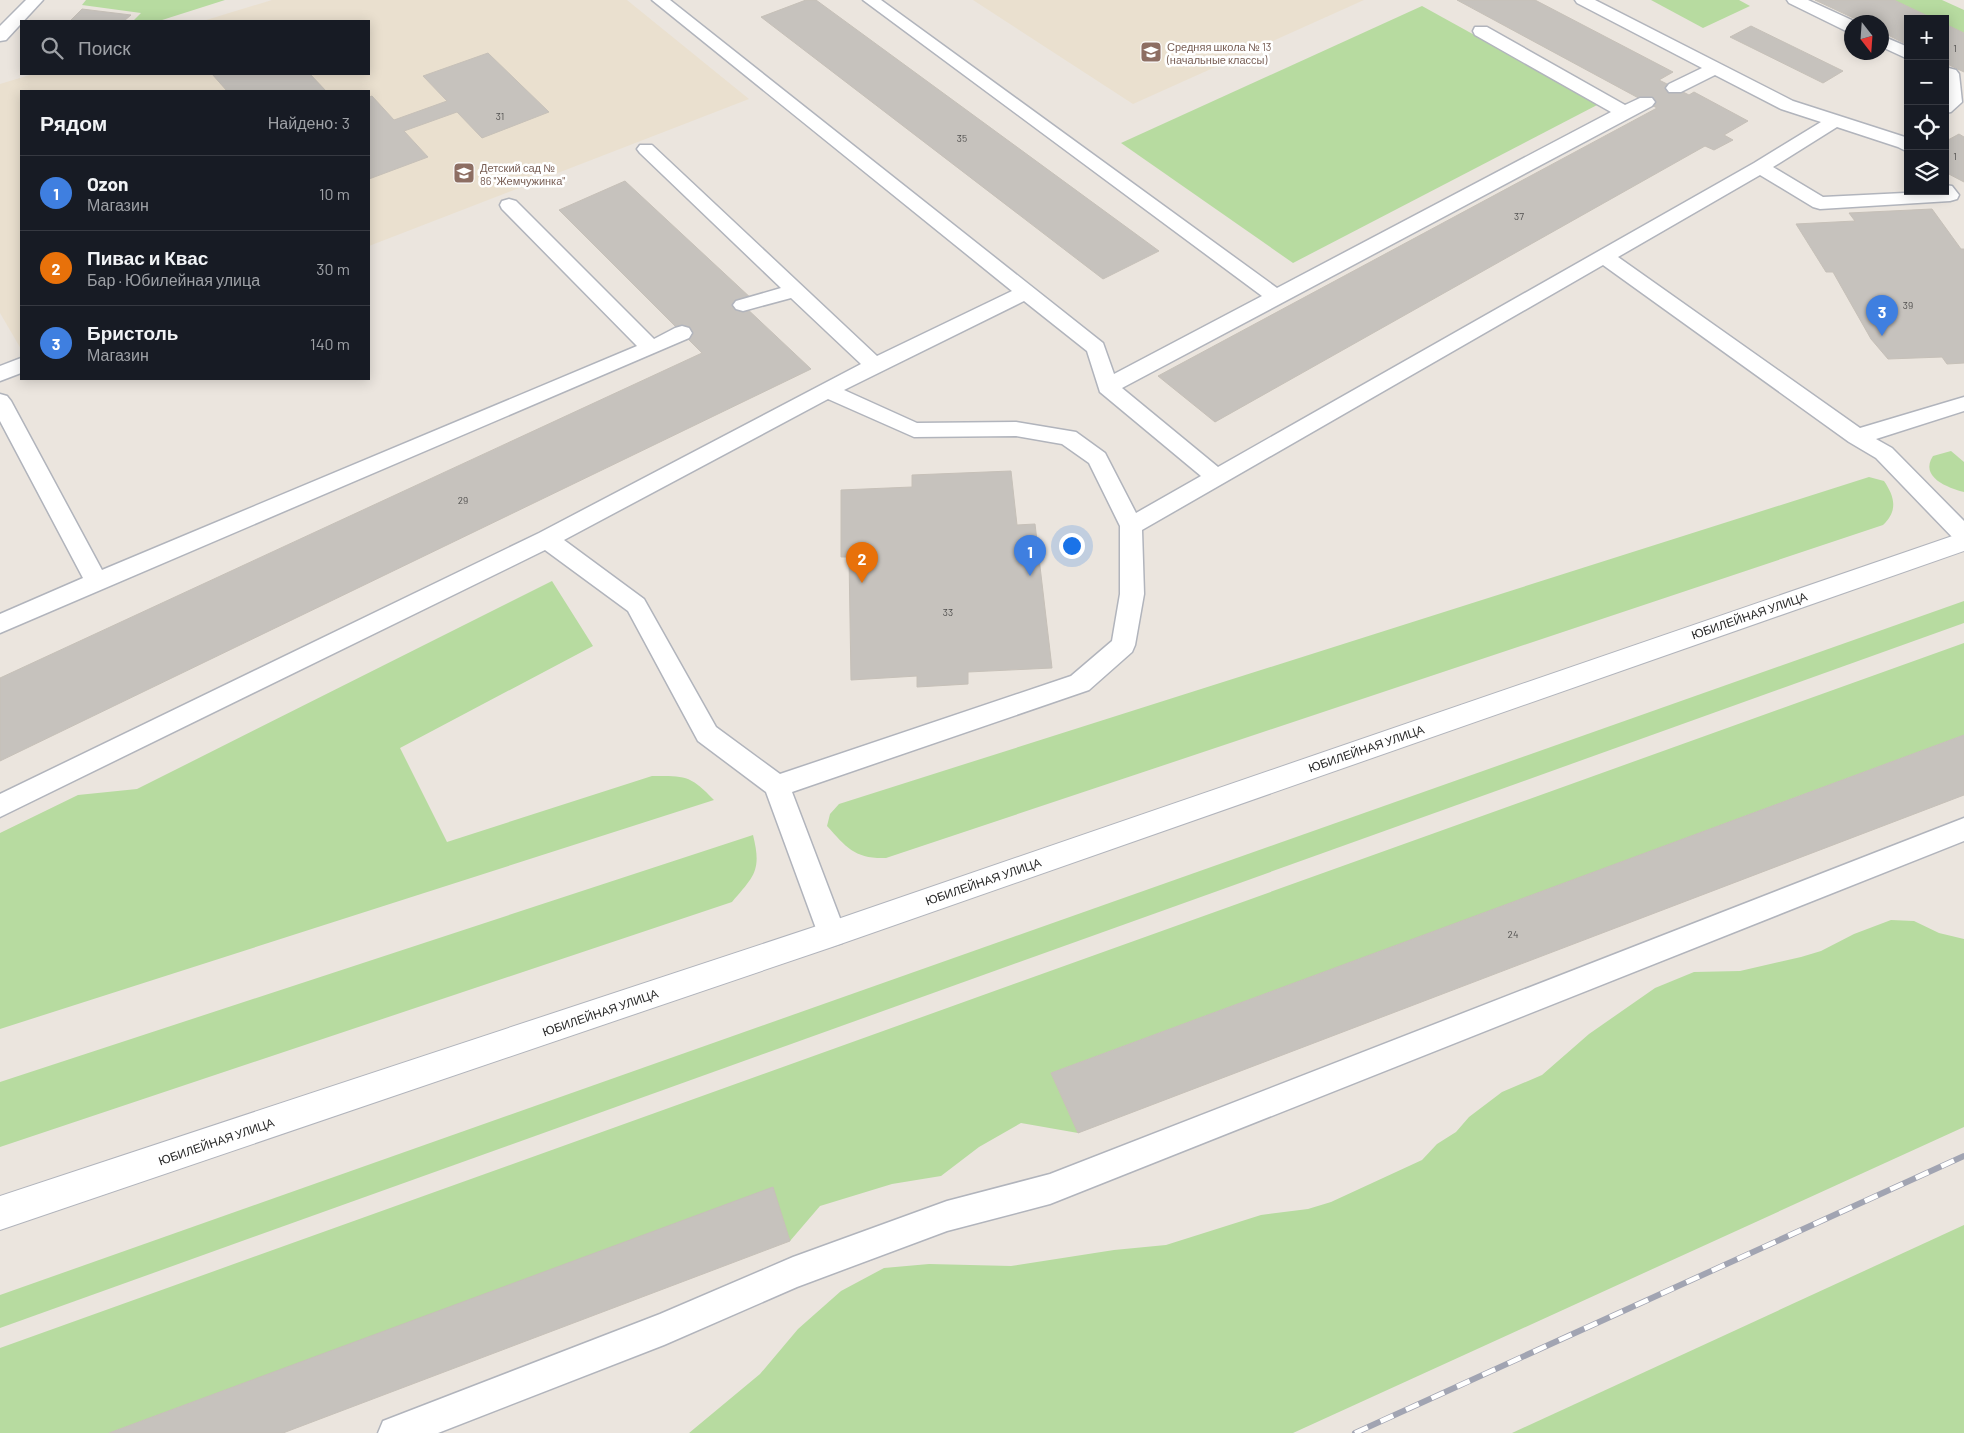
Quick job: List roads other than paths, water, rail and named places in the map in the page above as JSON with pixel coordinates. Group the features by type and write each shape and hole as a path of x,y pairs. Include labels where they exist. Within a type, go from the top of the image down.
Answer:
{"main road":[{"name":"ЮБИЛЕЙНАЯ УЛИЦА","path":"0,1213 832,934 1964,541"}],"lane":[{"path":"0,36 35,0"},
{"path":"660,0 1096,348 1107,386 1217,478"},
{"path":"871,0 1276,297"},
{"path":"1584,0 1787,106 1904,143"},
{"path":"1794,0 1844,23"},
{"path":"1482,31 1624,112"},
{"path":"1889,44 1904,52"},
{"path":"1675,88 1715,68"},
{"path":"1949,74 1953,102 1949,105"},
{"path":"1107,386 1646,102"},
{"path":"1131,526 1760,167 1834,121"},
{"path":"646,149 875,365"},
{"path":"1760,167 1820,203 1953,197"},
{"path":"509,205 651,348"},
{"path":"1604,256 1857,437 1884,453 1964,534"},
{"path":"743,305 795,290"},
{"path":"0,806 547,539 875,365 1026,292"},
{"path":"0,624 651,348 682,333"},
{"path":"0,374 20,365"},
{"path":"777,786 1080,683 1123,645 1132,594 1131,526 1117,494 1097,458 1068,437 1016,430 914,430 828,391"},
{"path":"0,401 97,582"},
{"path":"1857,437 1964,404"},
{"path":"547,539 636,605 707,734 777,786 832,934"},
{"path":"395,1433 664,1329 794,1273 947,1216 1050,1189 1964,829"}],"railway":[{"path":"1355,1433 1964,1156"}],"place":[{"name":"Средняя школа № 13 (начальные классы)","path":"1151,52"},
{"name":"Детский сад № 86 \"Жемчужинка\"","path":"464,173"},
{"name":"Бристоль","path":"1882,336"},
{"name":"Ozon","path":"1030,576"},
{"name":"Пивас и Квас","path":"862,583"}]}
